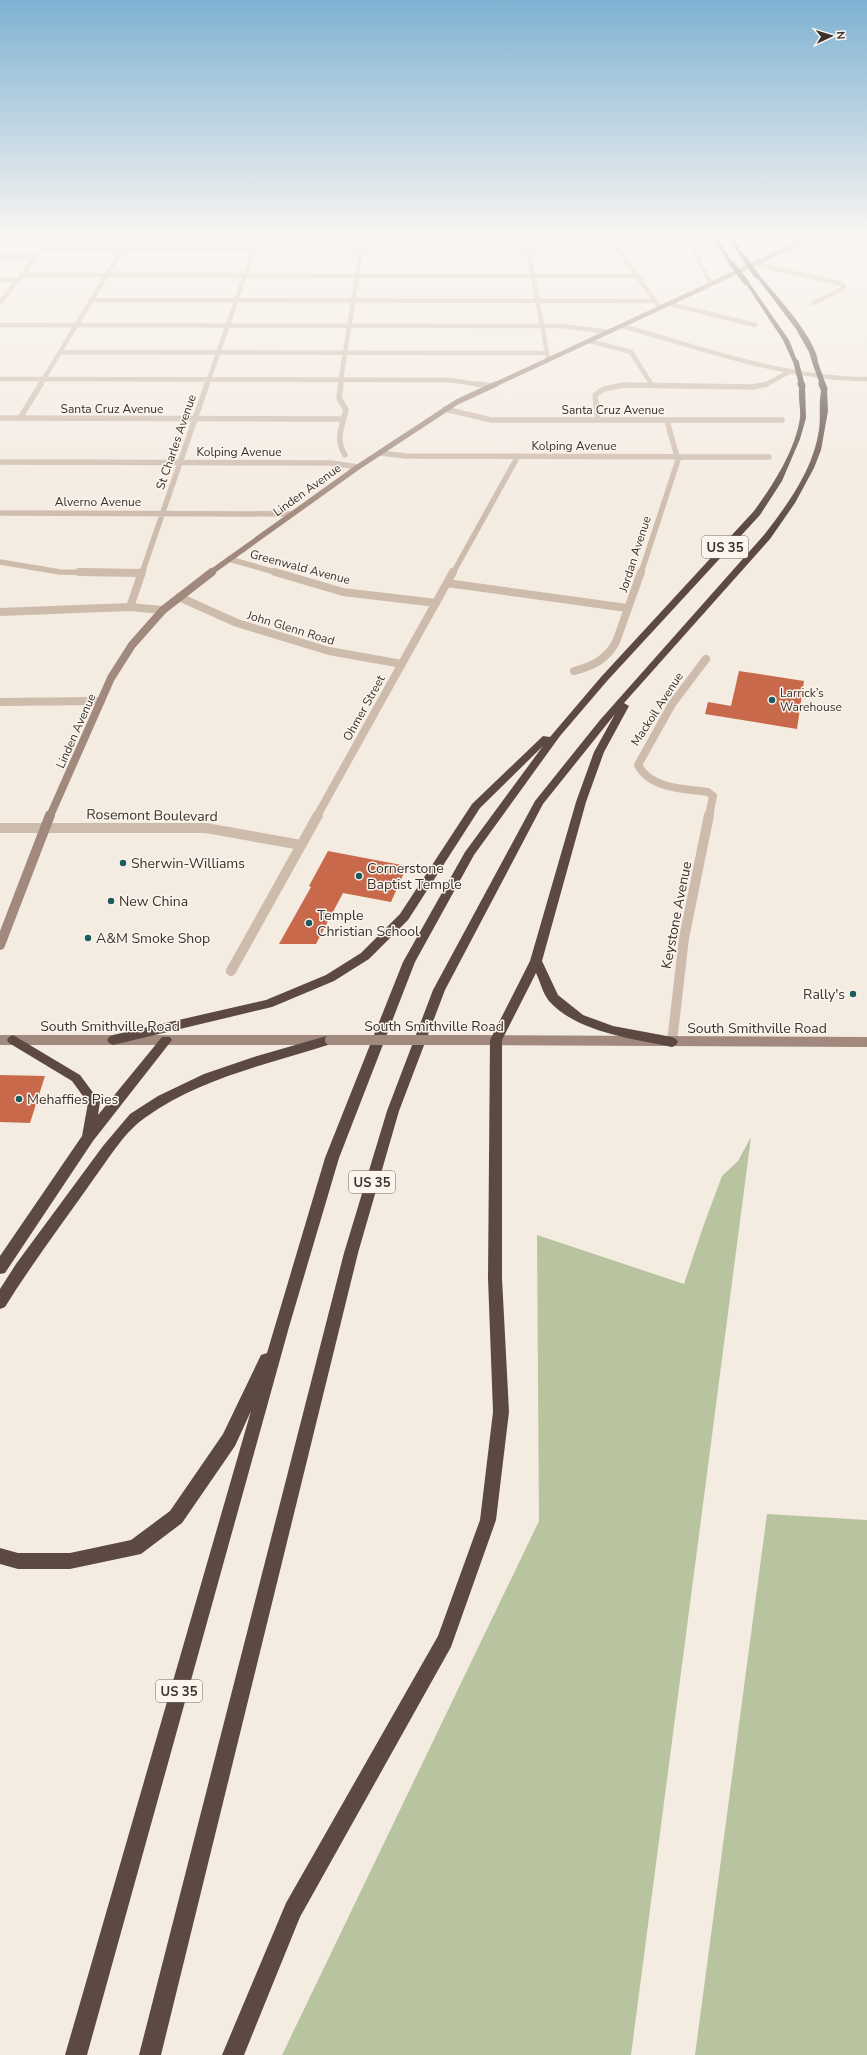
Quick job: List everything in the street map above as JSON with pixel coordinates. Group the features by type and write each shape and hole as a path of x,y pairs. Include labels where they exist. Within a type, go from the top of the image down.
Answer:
{"highway":[{"name":"US 35","path":"76,2055 282,1327 332,1158 409,962 469,854 510,796 557,734 757,513 779,481 797,439 803,418 802,386 796,362 782,334"},
{"name":"US 35","path":"150,2055 351,1253 393,1111 440,990 539,803 603,722 767,537 790,507 809,475 819,448 825,418 824,389 809,343 803,334"},
{"path":"233,2055 292,1910 444,1641 488,1520 501,1412 495,1278 496,1040 536,962 580,802 599,752 634,688"},
{"path":"113,1040 268,1004 330,978 365,956 404,917 476,806 590,696"},
{"path":"536,962 553,998 579,1018 612,1030 672,1042"},
{"path":"13,1040 76,1078 94,1102 88,1137"},
{"path":"0,1268 88,1137 166,1040"},
{"path":"0,1302 20,1269 107,1150 139,1114 185,1086 232,1068 330,1040"},
{"path":"0,1556 18,1561 70,1561 134,1548 176,1517 229,1440 282,1327"}],"main road":[{"name":"Linden Avenue","path":"0,945 45,827 111,678 132,645 163,610 229,559 358,467 445,410 547,356 590,341 605,334"},
{"name":"South Smithville Road","path":"0,1040 867,1042"}],"street":[{"path":"20,418 71,334"},
{"name":"St Charles Avenue","path":"130,607 140,573 225,334"},
{"path":"345,455 341,450 339,442 341,422 344,419 346,410 339,398 348,334"},
{"path":"60,352 345,352 547,356 543,334"},
{"path":"651,334 790,372 835,379 867,379"},
{"path":"590,341 631,352 652,385"},
{"path":"598,420 594,398 601,390 624,385 753,387 765,385 790,372"},
{"path":"0,379 450,380 491,386"},
{"name":"Santa Cruz Avenue","path":"445,410 491,420 782,420"},
{"name":"Santa Cruz Avenue","path":"0,418 344,419"},
{"name":"Jordan Avenue","path":"574,671 592,666 613,648 621,634 627,608 634,594 675,472 677,457 666,421"},
{"name":"Kolping Avenue","path":"380,453 405,456 769,457"},
{"name":"Ohmer Street","path":"231,971 518,456"},
{"name":"Kolping Avenue","path":"0,462 331,463 358,467"},
{"name":"Alverno Avenue","path":"0,513 292,514"},
{"name":"Greenwald Avenue","path":"229,559 343,592 436,603"},
{"path":"0,562 60,572 140,573"},
{"path":"447,583 627,608"},
{"name":"John Glenn Road","path":"179,597 237,623 342,655 402,664"},
{"path":"0,612 130,607 163,610"},
{"name":"Mackoil Avenue","path":"706,659 672,704 638,765 641,772 655,782 712,794"},
{"path":"0,702 101,701"},
{"name":"Keystone Avenue","path":"672,1042 684,938 712,805 712,794"},
{"name":"Rosemont Boulevard","path":"0,828 206,828 301,845"}],"green space":[{"path":"751,1137 631,2055 282,2055 539,1521 537,1235 684,1284 722,1176 738,1161"},
{"path":"767,1514 867,1520 867,2055 695,2055"}],"building":[{"name":"Larrick’s Warehouse","path":"739,671 804,681 797,729 705,714 708,702 731,706"},
{"name":"Cornerstone Baptist Temple","path":"328,851 407,866 391,902 343,893 316,944 279,944 311,887 309,886"},
{"name":"Mehaffies Pies","path":"0,1075 45,1076 30,1123 0,1122"}],"place":[{"name":"Larrick’s Warehouse","path":"772,700"},
{"name":"Sherwin-Williams","path":"123,863"},
{"name":"Cornerstone Baptist Temple","path":"359,876"},
{"name":"New China","path":"111,901"},
{"name":"Temple Christian School","path":"309,923"},
{"name":"A&M Smoke Shop","path":"88,938"},
{"name":"Rally's","path":"853,994"},
{"name":"Mehaffies Pies","path":"19,1099"}]}
